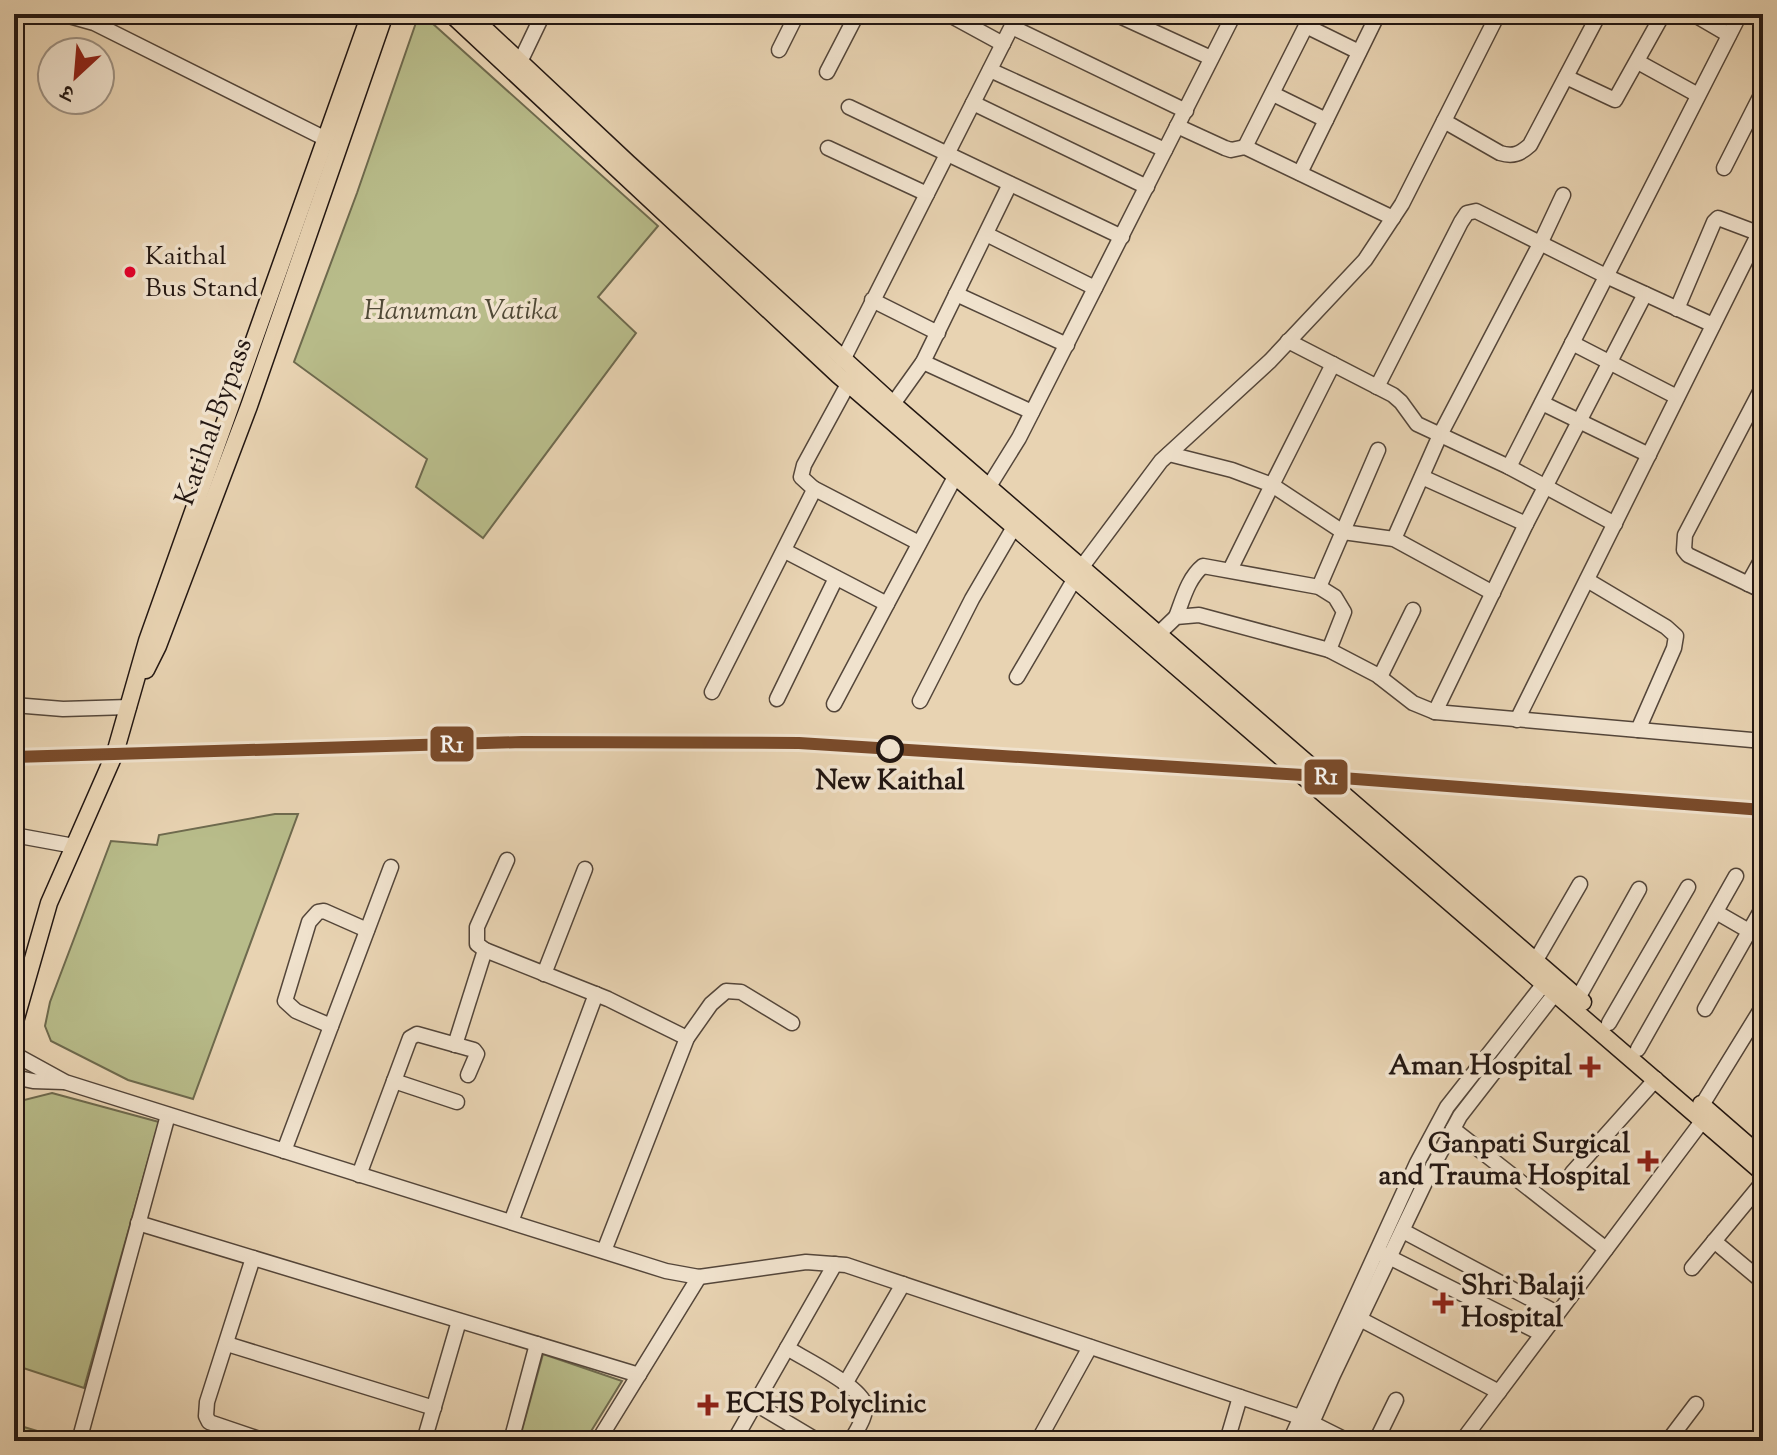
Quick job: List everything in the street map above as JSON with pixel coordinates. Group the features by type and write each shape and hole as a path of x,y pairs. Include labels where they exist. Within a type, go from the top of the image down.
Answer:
{"main road":[{"name":"Katihal Bypass","path":"14,1025 49,903 115,753 147,641 370,14"},
{"name":"Katihal Bypass","path":"129,707 158,646 214,501 385,14"},
{"path":"451,14 849,371 893,404 985,492 1152,640 1554,983 1656,1079 1763,1158"},
{"path":"469,14 956,475 985,492 1014,527 1078,574"},
{"path":"1152,640 1536,960 1554,983 1609,1023 1763,1173"}],"street":[{"path":"62,14 94,23 326,139"},
{"path":"520,62 543,14"},
{"path":"779,50 797,14"},
{"path":"827,72 857,14"},
{"path":"948,14 1003,44"},
{"path":"1115,14 1211,58"},
{"path":"985,492 1067,345 1234,14"},
{"path":"1300,173 1378,14"},
{"path":"1017,677 1078,574 1169,454 1194,434 1288,341 1365,260 1393,218 1498,14"},
{"path":"1444,121 1500,153 1509,156 1521,153 1530,145 1599,14"},
{"path":"1566,77 1615,100 1663,14"},
{"path":"1693,14 1729,35"},
{"path":"1509,467 1740,14"},
{"path":"1245,147 1309,20 1359,52"},
{"path":"919,543 813,488 801,477 849,371 872,300 1015,21 1186,111"},
{"path":"1638,62 1698,95"},
{"path":"990,70 1165,150"},
{"path":"1724,168 1763,91"},
{"path":"1273,94 1326,120"},
{"path":"973,103 1147,187"},
{"path":"849,107 1122,237"},
{"path":"1177,126 1231,150 1245,147 1393,218"},
{"path":"828,148 927,194"},
{"path":"893,404 923,362 1010,184"},
{"path":"1394,539 1440,435 1563,195"},
{"path":"1377,387 1467,213 1476,211 1713,325"},
{"path":"1517,720 1762,231 1718,218 1677,309"},
{"path":"986,234 1095,288"},
{"path":"956,294 1067,345"},
{"path":"1435,712 1526,524 1645,294"},
{"path":"872,300 938,333"},
{"path":"1288,341 1401,402 1417,424 1509,467 1615,524"},
{"path":"1572,343 1677,397"},
{"path":"923,362 1032,412"},
{"path":"1230,570 1333,364"},
{"path":"1763,386 1758,408 1685,535 1684,543 1688,555 1763,591"},
{"path":"1542,403 1649,455"},
{"path":"1319,587 1378,450"},
{"path":"1169,454 1232,470 1272,485 1343,532 1394,539 1493,593"},
{"path":"834,704 956,475"},
{"path":"1422,477 1526,524"},
{"path":"712,692 785,551 813,488"},
{"path":"920,701 972,599 1014,527"},
{"path":"785,551 887,604"},
{"path":"1748,584 1763,557"},
{"path":"1152,640 1176,617 1196,572 1203,566 1319,587 1335,597 1344,612 1329,650"},
{"path":"777,699 836,578"},
{"path":"1587,580 1676,636 1674,648 1638,730"},
{"path":"1380,677 1413,610"},
{"path":"1176,617 1199,615 1329,650 1380,677 1413,703 1435,712 1638,730 1761,737"},
{"path":"14,705 63,709 129,707"},
{"path":"14,835 74,846"},
{"path":"507,860 477,927 477,944 485,950 596,994 687,1038"},
{"path":"284,1151 391,867"},
{"path":"544,974 585,869"},
{"path":"1638,1049 1736,876"},
{"path":"1536,960 1580,884"},
{"path":"1609,1023 1688,887"},
{"path":"1578,998 1639,889"},
{"path":"1705,1009 1763,907"},
{"path":"331,1026 296,1011 285,1001 309,922 318,912 324,911 367,930"},
{"path":"1716,912 1749,931"},
{"path":"455,1045 485,950"},
{"path":"1304,1441 1305,1419 1384,1255 1403,1231 1460,1116 1554,983"},
{"path":"1290,1441 1360,1319 1417,1163 1447,1107 1554,983"},
{"path":"604,1251 687,1038 711,1004 726,991 741,992 792,1023"},
{"path":"511,1222 596,994"},
{"path":"1462,1441 1606,1249 1702,1112 1763,1006"},
{"path":"359,1175 410,1038 417,1034 476,1051 468,1075"},
{"path":"14,1054 65,1082 666,1271 699,1277 806,1262 846,1265 1305,1419 1348,1441"},
{"path":"14,1077 65,1082"},
{"path":"1572,1173 1656,1079"},
{"path":"394,1081 457,1102"},
{"path":"79,1441 168,1115"},
{"path":"1453,1129 1606,1249"},
{"path":"1692,1268 1763,1182"},
{"path":"138,1223 639,1375"},
{"path":"1403,1231 1557,1313"},
{"path":"1714,1241 1763,1282"},
{"path":"1384,1255 1542,1334"},
{"path":"253,1258 207,1402 206,1416 209,1422 265,1441"},
{"path":"734,1441 835,1264"},
{"path":"598,1441 699,1277"},
{"path":"845,1384 903,1284"},
{"path":"1360,1319 1499,1392"},
{"path":"424,1441 459,1321"},
{"path":"227,1344 434,1408"},
{"path":"511,1441 537,1344"},
{"path":"1038,1441 1090,1347"},
{"path":"787,1348 845,1384 864,1400 866,1409 851,1441"},
{"path":"1227,1441 1240,1397"},
{"path":"1376,1441 1396,1400"},
{"path":"756,1404 818,1441"},
{"path":"1673,1440 1696,1404"}],"green space":[{"name":"Hanuman Vatika","path":"419,14 658,226 598,297 636,333 483,538 416,487 427,459 294,362"},
{"path":"275,814 298,814 193,1099 128,1080 51,1041 45,1026 50,1002 111,841 157,845 159,835"},
{"path":"52,1093 159,1122 84,1388 14,1365 14,1108 16,1102"},
{"path":"543,1354 622,1381 585,1441 519,1441"},
{"path":"14,1424 67,1440 14,1441"}],"transit line":[{"name":"R1","path":"14,757 522,742 799,743 1303,775 1763,810"}],"place":[{"name":"Kaithal Bus Stand","path":"130,272"},
{"name":"New Kaithal","path":"890,749"},
{"name":"Aman Hospital","path":"1590,1067"},
{"name":"Ganpati Surgical and Trauma Hospital","path":"1648,1161"},
{"name":"Shri Balaji Hospital","path":"1443,1303"},
{"name":"ECHS Polyclinic","path":"708,1405"}]}
